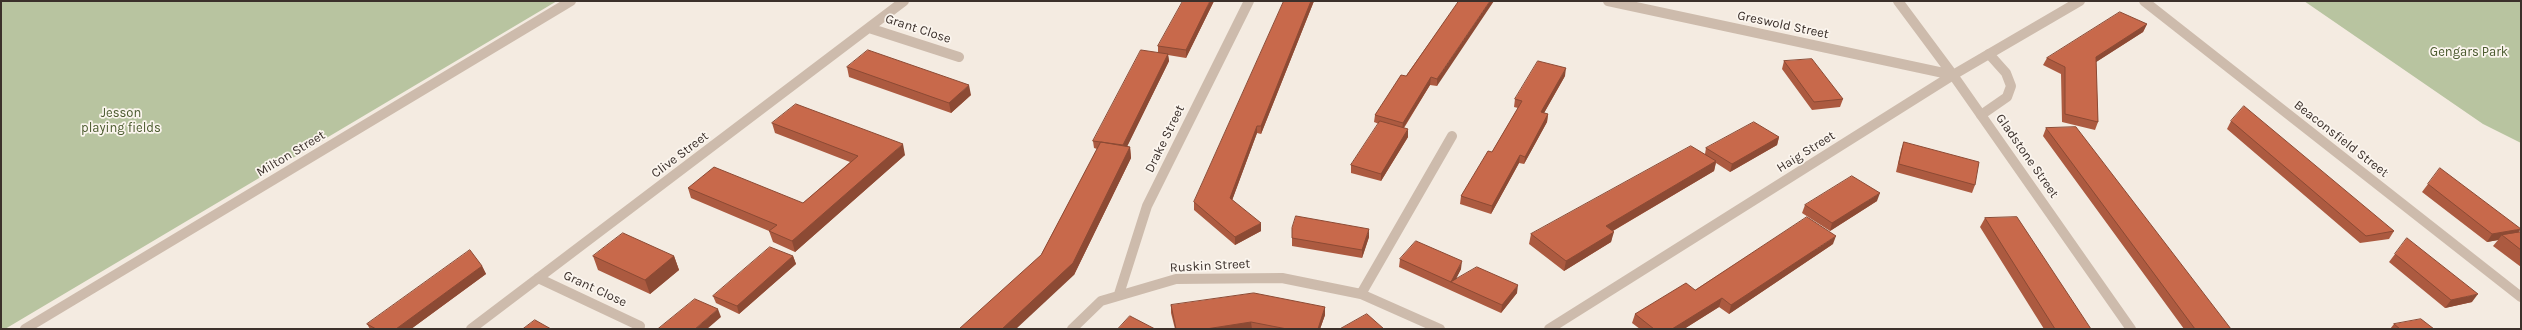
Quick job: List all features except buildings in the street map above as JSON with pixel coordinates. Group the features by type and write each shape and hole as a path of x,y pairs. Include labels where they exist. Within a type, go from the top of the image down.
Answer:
{"street":[{"name":"Milton Street","path":"25,329 571,1"},
{"name":"Clive Street","path":"471,329 904,1"},
{"name":"Drake Street","path":"1119,294 1147,206 1249,1"},
{"name":"Greswold Street","path":"1608,1 1953,75"},
{"name":"Gladstone Street","path":"1898,1 1953,75 2131,329"},
{"name":"Haig Street","path":"1549,329 1953,75 2080,1"},
{"name":"Beaconsfield Street","path":"2144,1 2521,297"},
{"name":"Grant Close","path":"868,28 959,57"},
{"path":"1981,115 2007,97 2011,86 2006,73 1990,54"},
{"path":"1361,294 1452,136"},
{"name":"Grant Close","path":"538,278 640,326"},
{"name":"Ruskin Street","path":"1072,329 1101,301 1119,294 1176,279 1282,278 1361,294 1440,329"}],"green space":[{"name":"Jesson playing fields","path":"1,1 557,1 5,329 1,329"},
{"name":"Gengars Park","path":"2304,1 2521,1 2521,143 2483,124"}]}
